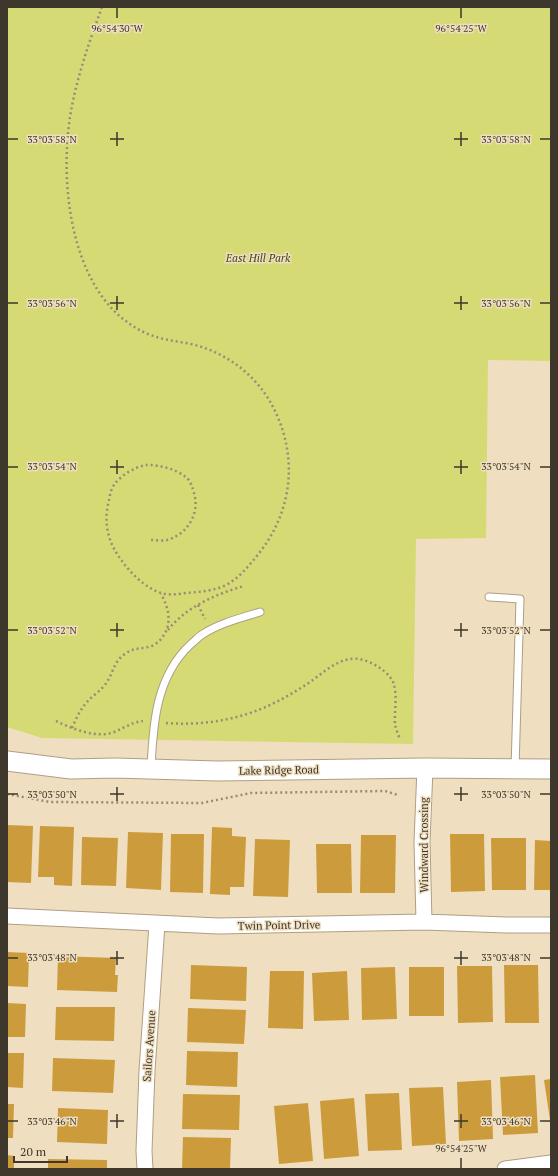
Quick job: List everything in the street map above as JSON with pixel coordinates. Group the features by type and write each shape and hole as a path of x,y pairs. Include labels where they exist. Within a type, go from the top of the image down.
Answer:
{"street":[{"name":"Lake Ridge Road","path":"7,761 70,769 551,769"},
{"name":"Windward Crossing","path":"424,922 422,842 425,768"},
{"name":"Twin Point Drive","path":"7,916 218,926 424,922 551,925"},
{"name":"Sailors Avenue","path":"145,1169 144,1151 147,1071 157,924"},
{"path":"505,1169 551,1163"}],"lane":[{"path":"489,597 520,599 515,769"},
{"path":"151,768 154,722 157,706 166,679 182,652 202,634 228,622 260,612"}],"path":[{"path":"102,7 78,80 68,139 66,180 70,209 75,233 88,274 106,302 132,325 147,334 192,344 215,351 234,363 255,380 268,397 282,424 289,460 288,489 281,516 262,550 242,573 226,585 198,592 161,593 131,573 112,548 106,521 113,486 124,475 138,467 148,465 177,471 190,481 195,499 195,512 191,522 179,534 166,540 151,540"},
{"path":"72,728 88,701 108,681 112,669 125,654 135,649 149,647 157,643 183,615 198,605 218,595 244,586"},
{"path":"161,593 165,600 170,624 165,634"},
{"path":"56,721 72,728 93,733 108,734 140,721 195,724 227,720 251,713 280,700 312,681 339,661 352,658 375,665 384,671 394,682 395,726 400,739"},
{"path":"7,794 50,802 85,803 202,803 251,793 385,791 398,795"}],"green space":[{"name":"East Hill Park","path":"7,7 551,7 551,361 488,360 486,538 416,539 413,744 42,738 7,727"}],"building":[{"path":"7,825 33,826 31,883 7,882"},
{"path":"40,826 74,827 72,886 54,885 54,877 38,877"},
{"path":"212,827 232,828 232,836 246,837 244,887 230,887 230,895 210,894"},
{"path":"128,832 163,833 161,890 126,888"},
{"path":"171,834 204,834 203,893 170,892"},
{"path":"450,834 484,834 485,891 451,892"},
{"path":"361,835 396,835 395,893 360,893"},
{"path":"82,837 118,838 116,886 81,885"},
{"path":"491,838 526,838 526,890 492,890"},
{"path":"255,839 290,840 288,897 253,896"},
{"path":"535,840 551,841 551,890 534,890"},
{"path":"316,844 351,844 352,893 317,893"},
{"path":"7,952 29,953 28,987 7,986"},
{"path":"58,956 116,958 115,975 118,975 117,992 57,990"},
{"path":"191,965 247,967 246,1001 190,999"},
{"path":"504,965 538,965 539,1023 505,1023"},
{"path":"457,966 492,966 493,1022 458,1023"},
{"path":"395,967 397,1019 362,1020 361,968"},
{"path":"409,967 444,967 444,1016 409,1016"},
{"path":"270,971 304,971 303,1029 268,1028"},
{"path":"347,971 349,1020 314,1021 312,973"},
{"path":"7,1003 26,1004 25,1037 7,1037"},
{"path":"56,1007 115,1007 114,1041 55,1040"},
{"path":"188,1008 246,1010 244,1044 187,1042"},
{"path":"187,1051 238,1052 237,1087 186,1085"},
{"path":"7,1053 24,1053 23,1088 7,1087"},
{"path":"53,1058 115,1060 113,1093 52,1091"},
{"path":"535,1075 538,1133 503,1135 500,1077"},
{"path":"551,1079 551,1120 550,1120 544,1080"},
{"path":"491,1080 493,1139 459,1141 457,1082"},
{"path":"443,1087 446,1144 412,1146 409,1088"},
{"path":"399,1093 402,1150 368,1151 365,1094"},
{"path":"183,1094 240,1095 239,1130 182,1129"},
{"path":"354,1098 359,1156 324,1159 320,1101"},
{"path":"308,1103 313,1161 279,1164 274,1106"},
{"path":"7,1104 14,1104 13,1138 7,1138"},
{"path":"58,1108 108,1110 107,1144 57,1142"},
{"path":"183,1137 231,1138 230,1169 182,1169"},
{"path":"7,1155 14,1156 14,1169 7,1169"},
{"path":"48,1159 107,1160 107,1169 48,1169"}]}
